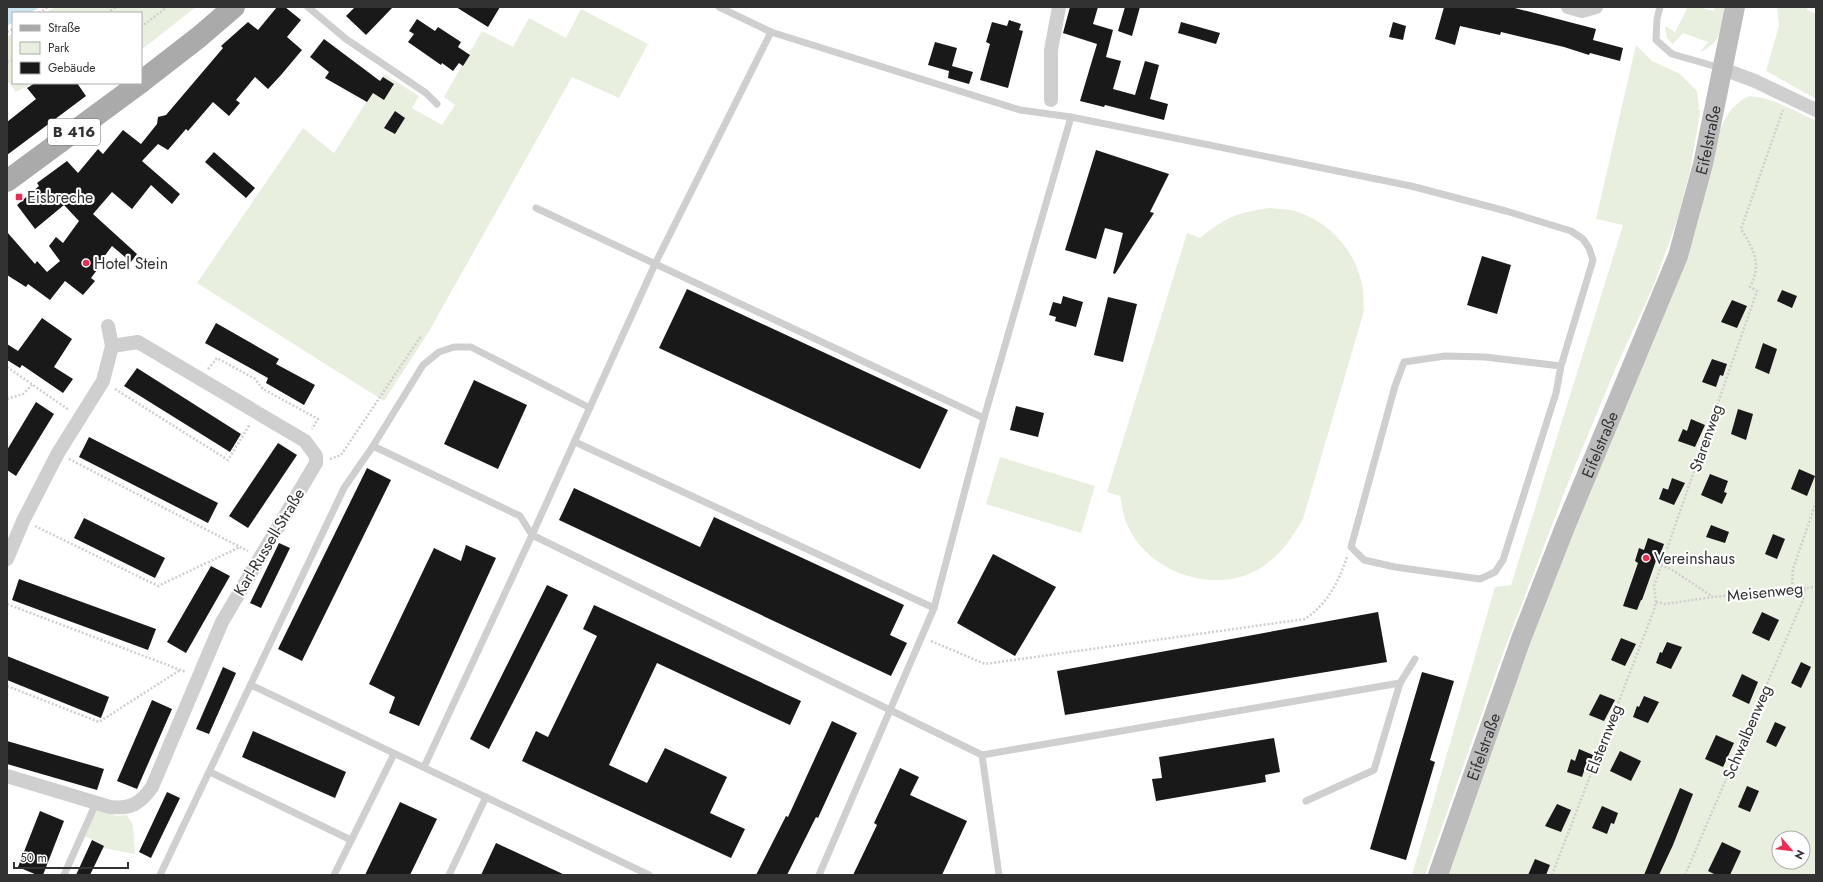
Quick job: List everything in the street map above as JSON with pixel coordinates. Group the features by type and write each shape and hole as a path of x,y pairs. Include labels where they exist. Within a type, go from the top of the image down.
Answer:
{"main road":[{"name":"B 416","path":"142,81 199,37 234,7"},
{"name":"B 416","path":"7,181 139,84"}],"street":[{"path":"1051,100 1051,50 1059,7"},
{"path":"1568,7 1582,11 1596,7"},
{"name":"Eifelstraße","path":"1438,875 1519,646 1565,526 1678,256 1703,164 1736,7"},
{"path":"1723,69 1755,81 1816,110"},
{"path":"7,559 23,521 58,453 103,381 112,346 108,326"},
{"path":"112,346 138,342 305,441 316,456 316,463"},
{"name":"Karl-Russell-Straße","path":"7,776 110,807 123,808 132,806 144,798 152,787 222,622 316,463"}],"lane":[{"path":"308,7 346,39 426,93 437,104"},
{"path":"719,7 771,32 1020,110 1071,117 1411,186 1506,211 1571,231 1583,239 1589,248 1592,260 1561,366 1556,393 1506,552 1495,572 1480,579 1395,568 1364,560 1351,547 1395,386 1404,362 1445,356 1485,357 1561,366"},
{"path":"1660,7 1657,19 1656,40 1672,54 1723,69"},
{"path":"424,767 575,442 655,264 771,32"},
{"path":"819,875 891,711 934,608 984,418 1071,117"},
{"path":"536,208 984,418"},
{"path":"160,875 344,488 373,446 423,365 439,352 454,347 471,347 590,408"},
{"path":"575,442 934,608"},
{"path":"373,446 520,516 532,535 982,755 1400,683"},
{"path":"1306,802 1374,770 1400,683 1415,659"},
{"path":"251,685 650,875"},
{"path":"334,875 394,754"},
{"path":"982,755 1000,875"},
{"path":"210,772 351,840"},
{"path":"449,875 486,797"},
{"path":"64,875 96,803"}],"path":[{"path":"142,26 166,7"},
{"name":"Starenweg","path":"1656,602 1654,586 1757,291 1750,287 1756,275 1756,257 1750,243 1741,229 1780,123 1786,96"},
{"path":"316,463 341,455 421,336"},
{"path":"200,378 217,358 255,379 263,389 318,419 305,441"},
{"path":"7,367 80,417"},
{"path":"103,381 228,460 257,412"},
{"path":"7,399 23,394 32,385"},
{"path":"58,453 260,556"},
{"path":"1792,588 1793,569 1816,502"},
{"path":"23,521 158,586 240,547"},
{"path":"922,637 985,664 1305,619 1318,610 1334,590 1351,547"},
{"name":"Meisenweg","path":"1662,565 1671,569 1713,597"},
{"name":"Schwalbenweg","path":"1685,875 1803,600 1805,587"},
{"name":"Meisenweg","path":"1656,602 1665,604 1792,588 1816,587"},
{"name":"Elsternweg","path":"1552,875 1656,602"},
{"path":"7,604 198,676"},
{"path":"7,686 99,722 180,670"}],"green space":[{"path":"55,7 196,7 142,49 142,12 47,12"},
{"path":"1684,7 1698,7 1714,11 1715,7 1725,7 1719,34 1716,40 1707,49 1700,52 1708,42 1683,33 1673,44 1667,38 1665,26 1675,32 1687,9"},
{"path":"1777,7 1808,7 1807,10 1816,14 1816,99 1766,71 1779,26"},
{"path":"581,9 648,44 619,98 572,77 428,333 384,401 197,283 303,128 334,153 384,74 419,96 412,108 442,125 455,105 444,97 482,31 513,47 529,18 566,38"},
{"path":"12,34 12,84 31,84 16,92 7,80 7,37"},
{"path":"1636,45 1652,61 1680,74 1697,91 1700,113 1690,171 1678,218 1653,287 1617,365 1570,478 1503,653 1425,875 1412,875 1495,587 1511,585 1623,225 1596,219"},
{"path":"1750,96 1759,97 1784,106 1816,121 1816,875 1446,875 1534,629 1717,138 1722,125 1737,103"},
{"path":"1270,208 1295,211 1310,217 1321,223 1339,239 1347,249 1358,271 1363,287 1364,311 1303,519 1292,537 1284,548 1269,562 1251,573 1231,579 1210,580 1188,576 1169,568 1151,556 1136,541 1126,522 1120,496 1107,492 1187,233 1200,238 1225,220 1249,211"},
{"path":"1000,457 1095,486 1081,533 986,504"},
{"path":"95,809 117,816 127,815 133,825 135,854 103,848 104,846 85,836"}],"water":[{"path":"7,7 40,7 32,12 12,12 12,23 7,26"}],"building":[{"path":"277,7 285,7 301,20 287,37 302,50 281,75 268,89 255,77 236,100 240,103 229,116 213,102 188,131 186,129 168,150 158,144 142,161 180,194 172,204 151,185 132,209 112,192 93,214 137,254 131,262 112,246 95,269 97,270 91,278 95,281 83,295 65,281 50,300 28,284 26,287 7,275 7,232 35,264 37,261 47,272 60,261 49,246 56,237 63,243 79,221 64,205 35,229 17,205 39,186 37,183 67,161 78,173 98,149 103,154 123,130 141,144 157,124 158,117 166,115 223,48 221,46 248,22 258,30"},
{"path":"355,7 393,7 366,35 346,16"},
{"path":"456,7 500,7 488,27"},
{"path":"1070,7 1098,7 1093,24 1113,30 1106,57 1121,61 1113,89 1135,95 1145,61 1159,65 1150,99 1168,104 1164,120 1105,105 1104,107 1080,101 1097,44 1063,33"},
{"path":"1125,7 1140,7 1132,36 1118,31"},
{"path":"1444,7 1511,7 1596,29 1593,40 1623,48 1620,61 1590,53 1589,55 1564,47 1501,32 1500,35 1460,26 1455,45 1435,39"},
{"path":"417,19 435,31 438,27 461,42 458,47 470,55 463,66 459,63 453,71 442,63 441,65 408,42 414,34 409,31"},
{"path":"1009,20 1021,24 1019,30 1023,31 1008,88 980,80 990,44 986,42 992,22 1007,26"},
{"path":"1181,22 1220,33 1216,44 1178,33"},
{"path":"1393,22 1406,26 1403,40 1389,37"},
{"path":"324,39 380,81 383,77 394,84 384,100 373,93 367,102 325,78 329,72 310,57"},
{"path":"935,42 957,48 952,66 973,72 969,84 948,78 949,71 928,65"},
{"path":"33,84 78,84 86,96 7,155 7,122 36,99 27,88"},
{"path":"395,111 405,118 395,134 384,128"},
{"path":"1096,150 1169,174 1150,212 1154,213 1115,274 1113,273 1123,233 1105,228 1096,259 1065,250"},
{"path":"214,152 255,188 246,198 205,162"},
{"path":"1482,256 1511,265 1497,314 1467,305"},
{"path":"687,289 948,410 920,469 659,348"},
{"path":"1782,290 1797,296 1792,308 1777,301"},
{"path":"1063,296 1083,302 1076,327 1055,321 1056,317 1049,315 1053,302 1061,304"},
{"path":"1108,297 1137,304 1123,362 1094,355"},
{"path":"1732,300 1747,306 1737,328 1721,322"},
{"path":"42,318 72,339 54,367 73,379 63,393 22,365 20,368 7,360 7,344 18,351"},
{"path":"216,323 279,359 276,364 315,385 304,405 266,383 268,378 205,343"},
{"path":"1763,343 1777,349 1769,374 1755,368"},
{"path":"1712,359 1727,364 1723,376 1720,375 1716,387 1702,382"},
{"path":"137,368 241,434 230,452 124,386"},
{"path":"474,380 527,405 498,469 444,444"},
{"path":"36,402 54,414 16,476 7,470 7,450"},
{"path":"1016,406 1044,413 1038,437 1010,430"},
{"path":"1738,409 1753,414 1746,440 1731,434"},
{"path":"1691,419 1705,425 1695,447 1678,441 1683,429 1687,431"},
{"path":"89,437 218,503 208,523 79,457"},
{"path":"278,443 297,455 248,528 229,516"},
{"path":"367,468 391,480 302,661 278,649"},
{"path":"1799,469 1815,476 1807,496 1791,489"},
{"path":"1710,474 1728,481 1724,492 1727,493 1722,504 1701,495"},
{"path":"1672,478 1685,483 1674,505 1659,499 1663,488 1668,490"},
{"path":"574,488 700,547 714,517 904,605 890,635 907,643 891,676 559,520"},
{"path":"84,518 165,558 155,578 74,538"},
{"path":"1711,525 1729,532 1725,543 1706,537"},
{"path":"1773,534 1785,539 1777,559 1765,554"},
{"path":"1648,538 1664,544 1660,555 1658,555 1637,610 1623,606 1638,563 1635,561 1639,548 1644,550"},
{"path":"279,543 290,548 261,608 250,603"},
{"path":"466,545 496,558 419,726 389,713 395,697 369,684 434,548 461,561"},
{"path":"993,554 1056,587 1015,656 957,623"},
{"path":"211,566 230,576 186,653 167,642"},
{"path":"19,579 156,629 148,650 12,600"},
{"path":"547,585 568,595 489,749 470,739"},
{"path":"594,605 801,701 790,725 657,663 609,765 647,783 665,748 727,777 710,813 745,829 731,858 522,761 536,731 548,737 597,636 583,629"},
{"path":"1378,612 1387,662 1065,715 1057,671"},
{"path":"1762,612 1779,620 1769,641 1752,633"},
{"path":"1621,638 1636,644 1625,666 1611,660"},
{"path":"1667,642 1682,647 1671,669 1656,663 1660,652 1662,653"},
{"path":"7,656 109,697 101,718 7,680"},
{"path":"1801,662 1811,667 1801,688 1791,683"},
{"path":"223,667 236,673 209,734 196,729"},
{"path":"1422,672 1454,681 1430,760 1435,762 1406,860 1370,849"},
{"path":"1742,674 1758,682 1749,704 1732,696"},
{"path":"1600,694 1615,700 1604,721 1589,715"},
{"path":"1644,696 1659,702 1648,723 1633,717 1637,706 1639,707"},
{"path":"152,700 172,709 137,789 117,781"},
{"path":"832,721 857,733 818,818 816,817 787,875 756,875 786,816 788,817"},
{"path":"1775,722 1786,727 1776,747 1766,742"},
{"path":"253,731 346,772 335,798 242,757"},
{"path":"1716,735 1734,743 1723,767 1705,759"},
{"path":"1274,738 1280,772 1265,775 1266,782 1156,801 1152,779 1162,778 1159,757"},
{"path":"7,741 104,769 97,790 7,764"},
{"path":"1579,749 1593,755 1589,766 1586,765 1582,777 1567,772 1571,759 1575,761"},
{"path":"1620,751 1641,761 1631,781 1610,771"},
{"path":"900,768 919,777 910,795 967,821 942,875 853,875 877,825 874,823"},
{"path":"1747,786 1759,791 1750,812 1738,807"},
{"path":"1680,788 1693,794 1673,845 1659,875 1644,875"},
{"path":"167,792 180,798 151,858 139,852"},
{"path":"400,802 437,819 410,875 365,875"},
{"path":"1557,804 1571,810 1561,832 1545,826"},
{"path":"1602,806 1618,813 1614,824 1611,823 1607,834 1592,828"},
{"path":"40,811 64,821 43,875 37,875 18,867"},
{"path":"92,840 104,846 90,875 76,875"},
{"path":"1722,842 1741,851 1730,875 1716,875 1708,871"},
{"path":"496,843 565,875 481,875"},
{"path":"1535,859 1550,865 1546,875 1528,875"}],"place":[{"name":"Eisbreche","path":"19,197"},
{"name":"Hotel Stein","path":"86,263"},
{"name":"Vereinshaus","path":"1646,558"}]}
